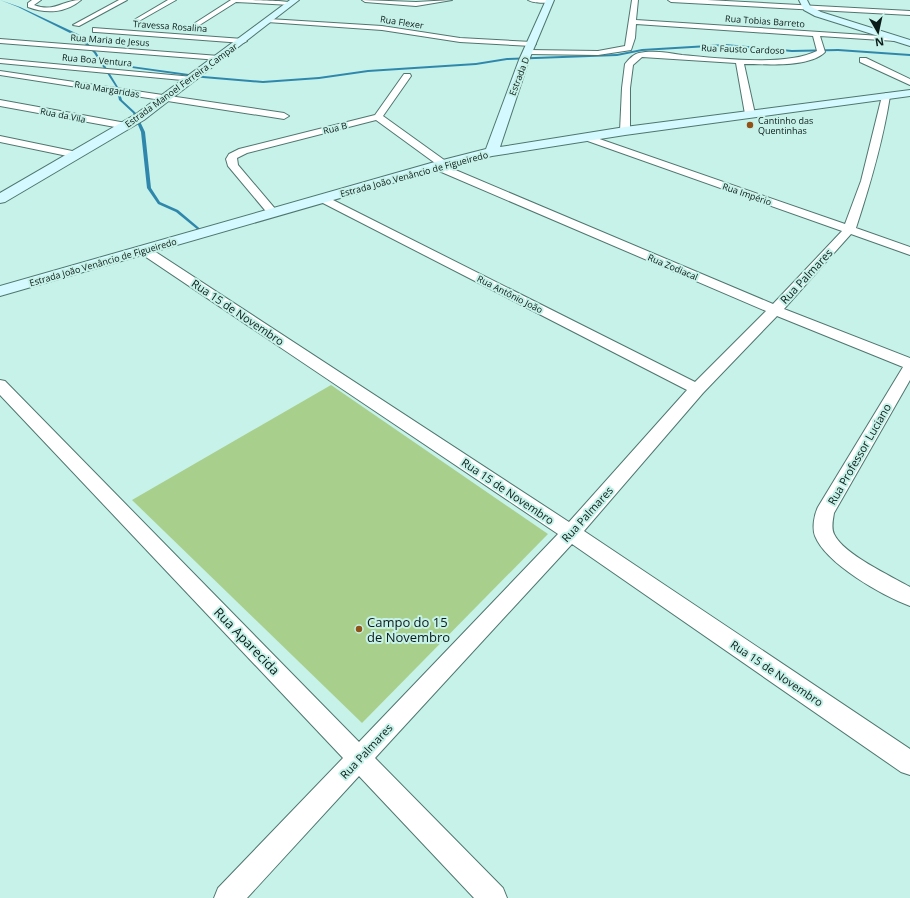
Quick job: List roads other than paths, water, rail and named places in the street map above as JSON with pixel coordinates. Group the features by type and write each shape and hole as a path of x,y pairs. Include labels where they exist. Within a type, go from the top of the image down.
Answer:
{"street":[{"path":"38,0 31,3 30,6 48,11 58,9 78,0"},
{"path":"77,25 124,0"},
{"path":"137,20 173,0"},
{"path":"196,25 235,0 293,2"},
{"path":"365,0 416,4 449,0"},
{"path":"531,0 550,0"},
{"name":"Estrada D","path":"492,152 528,53 550,0"},
{"path":"528,53 598,53 618,51 630,45 634,0"},
{"path":"670,0 805,4 910,13"},
{"name":"Estrada Manoel Ferreira Campar","path":"0,199 127,126 168,98 293,2"},
{"path":"805,4 824,16 910,43"},
{"name":"Rua Flexer","path":"269,21 382,28 460,40 528,53"},
{"name":"Rua Tobias Barreto","path":"633,22 896,39"},
{"name":"Travessa Rosalina","path":"96,30 242,41"},
{"name":"Rua Fausto Cardoso","path":"625,131 626,88 629,64 636,57 644,54 740,61 799,60 814,57 820,48 816,34"},
{"name":"Rua Maria de Jesus","path":"0,41 100,50 219,58"},
{"path":"862,60 910,82"},
{"name":"Rua Boa Ventura","path":"0,61 192,79"},
{"path":"740,61 750,114"},
{"name":"Rua Margaridas","path":"0,73 284,116"},
{"path":"378,117 408,76"},
{"name":"Estrada João Venâncio de Figueiredo","path":"0,291 440,165 492,152 625,131 910,93"},
{"name":"Rua Palmares","path":"228,898 570,533 697,389 775,310 848,230 866,181 882,123 886,96"},
{"name":"Rua da Vila","path":"0,103 127,126"},
{"name":"Rua B","path":"273,213 233,166 231,159 233,156 243,151 378,117"},
{"name":"Rua Zodiacal","path":"378,117 440,165 775,310 910,366"},
{"name":"Rua Império","path":"585,137 910,251"},
{"path":"0,139 77,155"},
{"name":"Rua Antônio João","path":"323,199 697,389"},
{"name":"Rua 15 de Novembro","path":"144,250 570,533 910,763"},
{"name":"Rua Professor Luciano","path":"910,366 825,512 823,526 826,539 846,560 910,597"},
{"name":"Rua Aparecida","path":"0,385 493,898"}],"waterway":[{"path":"0,0 19,7 79,36 95,53 102,63"},
{"path":"102,63 203,77 263,82 319,78 368,71 476,64 507,59 617,55 642,50 725,45 792,51 838,50 910,55"},
{"path":"102,63 117,87 121,100 134,113 143,132 149,188 159,203 177,211 203,233"}],"place":[{"name":"Cantinho das Quentinhas","path":"750,125"},
{"name":"Campo do 15 de Novembro","path":"359,629"}]}
